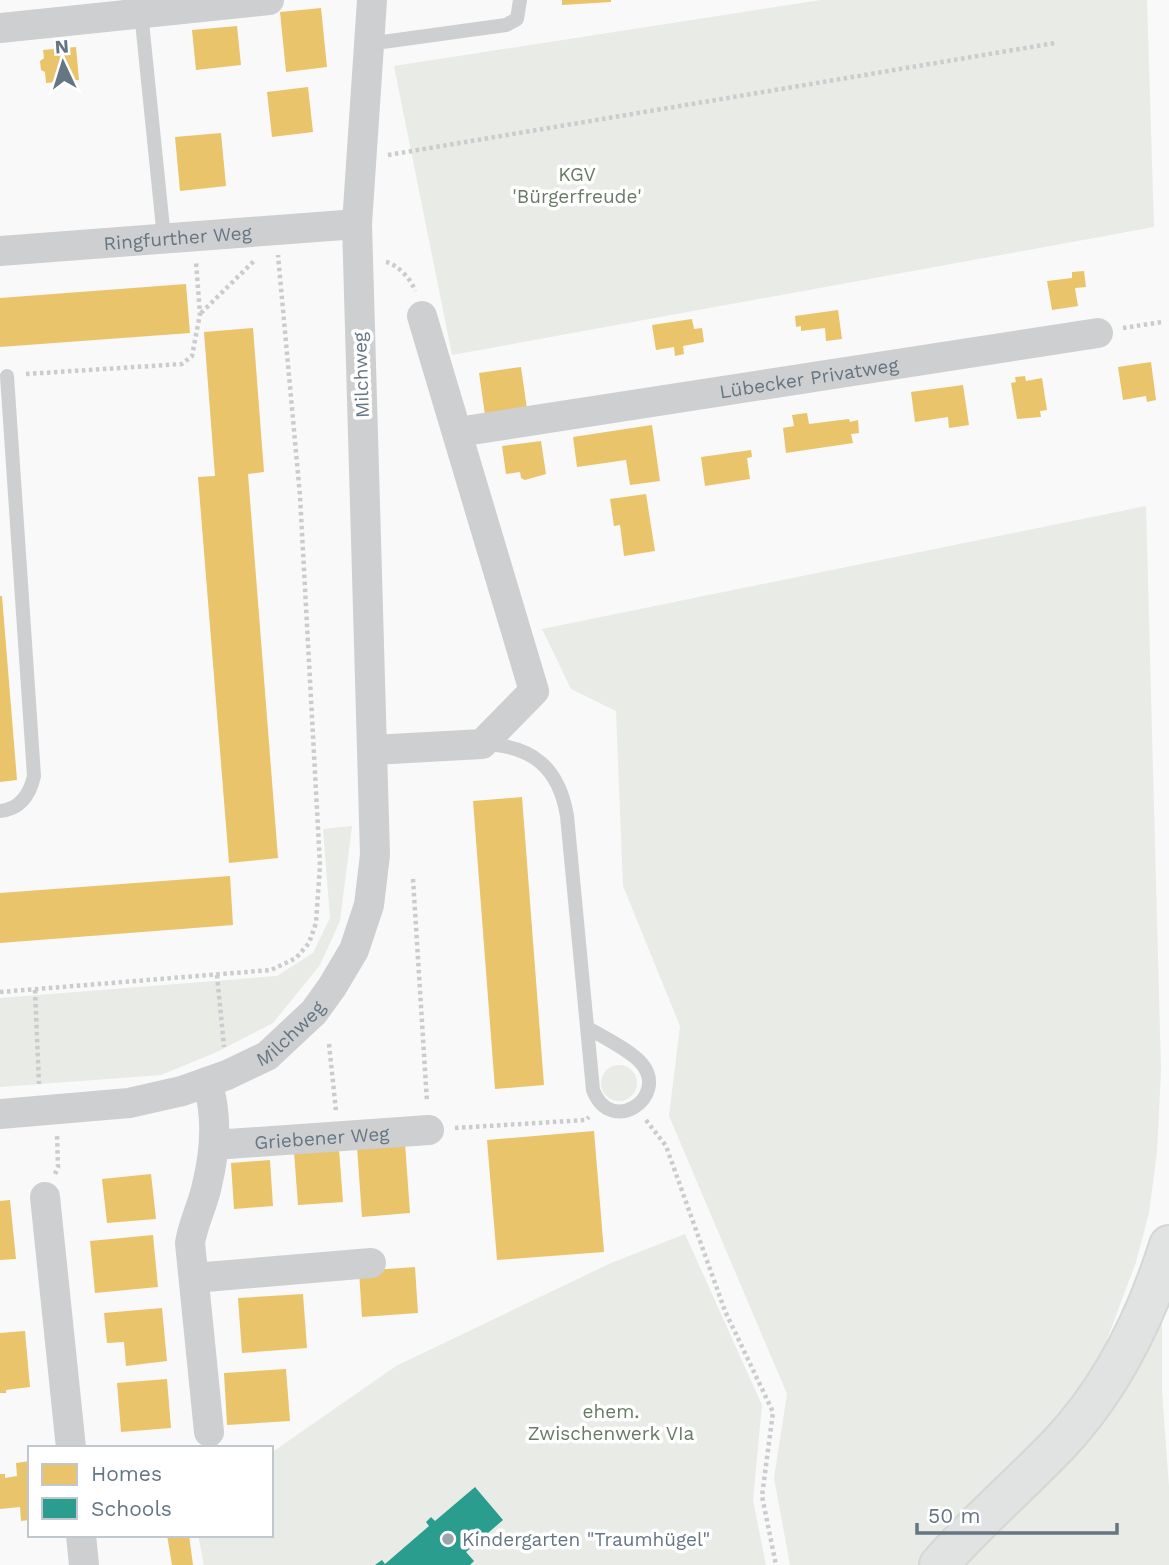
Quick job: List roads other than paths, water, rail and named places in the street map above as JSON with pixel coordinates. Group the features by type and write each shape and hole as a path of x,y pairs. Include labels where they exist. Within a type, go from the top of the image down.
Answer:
{"highway":[{"path":"939,1565 1059,1444 1104,1387 1136,1332 1169,1245"}],"street":[{"path":"0,28 269,0"},
{"name":"Milchweg","path":"0,1114 129,1103 182,1091 217,1079 267,1056 314,1012 354,950 369,905 375,855 357,224 372,0"},
{"name":"Ringfurther Weg","path":"0,251 357,224"},
{"path":"373,750 482,744 534,691 422,316"},
{"name":"Lübecker Privatweg","path":"458,432 1098,333"},
{"path":"209,1432 190,1243 192,1227 207,1186 214,1145 213,1099 217,1079"},
{"name":"Griebener Weg","path":"214,1145 429,1130"},
{"path":"45,1197 71,1446"},
{"path":"194,1278 371,1263"},
{"path":"80,1537 84,1565"}],"lane":[{"path":"368,44 506,26 517,19 520,0"},
{"path":"142,12 164,238"},
{"path":"0,811 22,802 30,792 34,776 7,376"},
{"path":"482,744 513,748 529,754 549,769 561,788 567,816 591,1084 595,1096 604,1106 620,1112 636,1107 643,1100 648,1088 649,1079 644,1066 588,1028"}],"place":[{"name":"Kindergarten \"Traumhügel\"","path":"448,1539"}],"park label":[{"name":"KGV 'Bürgerfreude'","path":"577,185"},
{"name":"ehem. Zwischenwerk VIa","path":"611,1422"}]}
